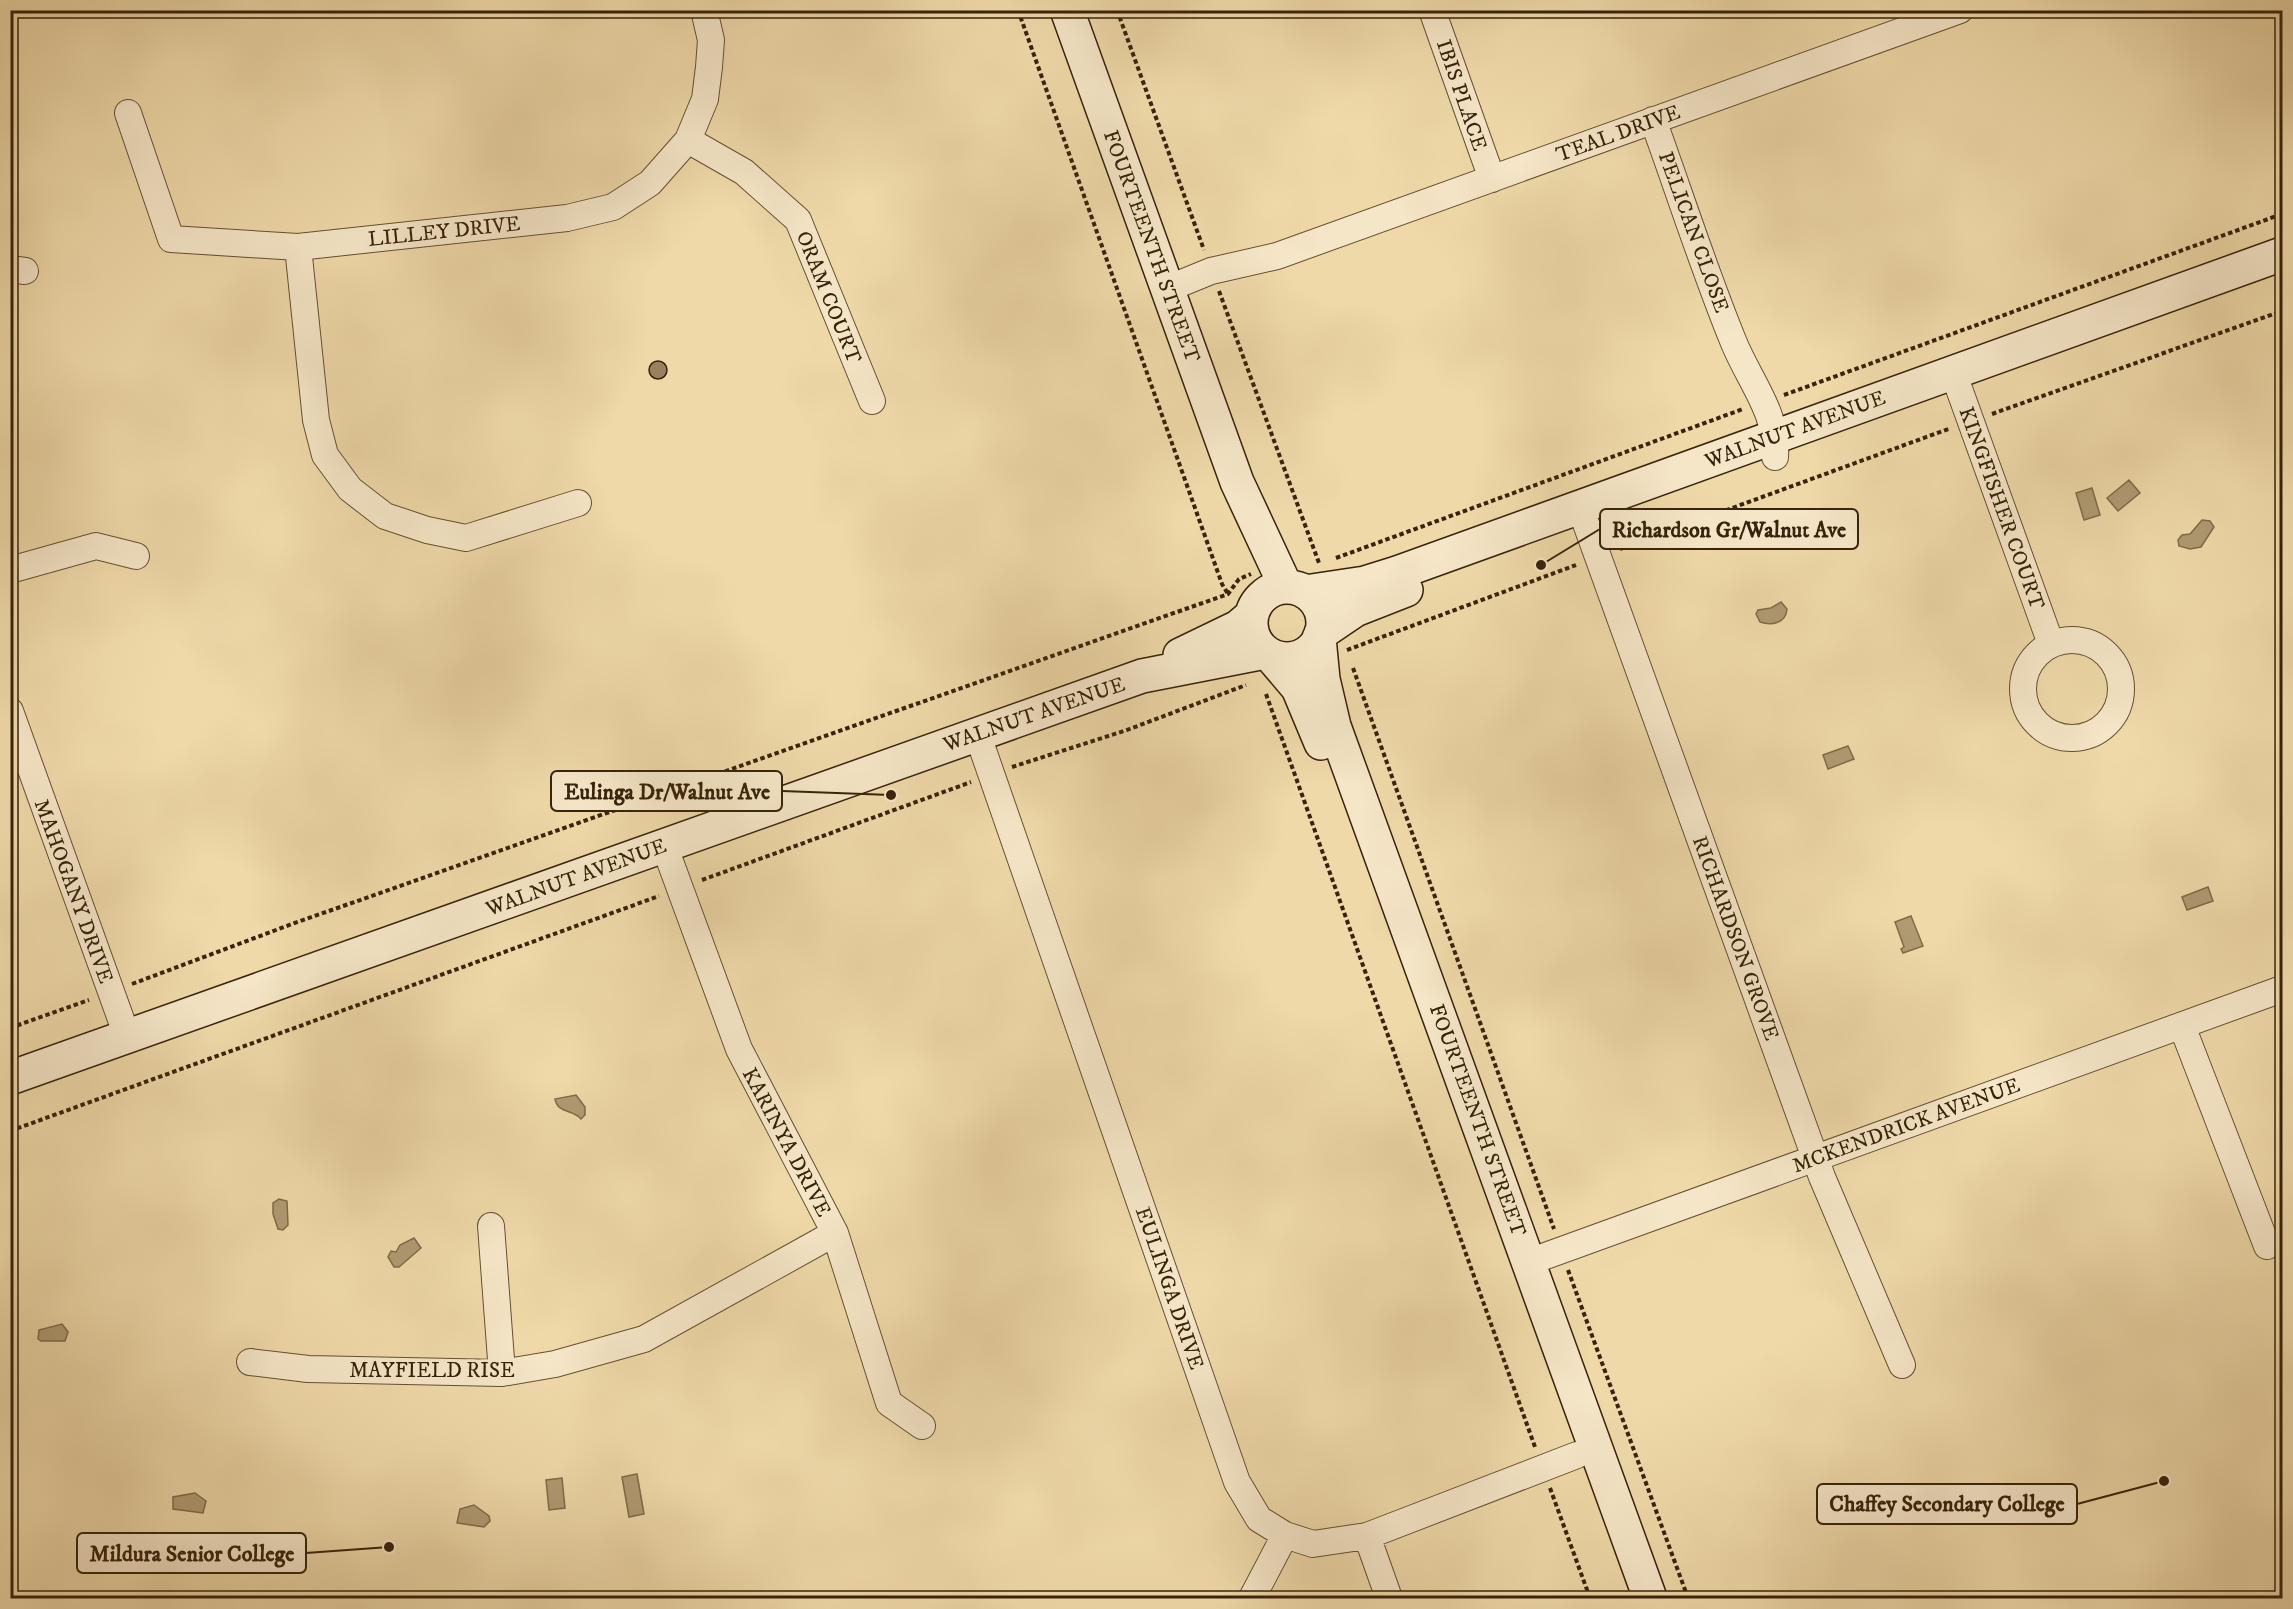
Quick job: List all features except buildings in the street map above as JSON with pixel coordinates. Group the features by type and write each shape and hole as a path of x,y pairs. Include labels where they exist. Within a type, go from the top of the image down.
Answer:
{"street":[{"name":"LILLEY DRIVE","path":"128,114 171,239 298,247 567,218 613,207 650,183 688,141 705,99 709,67 711,40 704,10"},
{"name":"FOURTEENTH STREET","path":"1067,10 1237,482 1266,589"},
{"name":"IBIS PLACE","path":"1432,10 1491,179"},
{"name":"TEAL DRIVE","path":"1170,296 1211,271 1277,256 1960,10"},
{"name":"PELICAN CLOSE","path":"1653,120 1771,445"},
{"name":"ORAM COURT","path":"688,141 744,172 798,220 872,400"},
{"path":"298,247 316,420 326,455 350,489 386,516 427,530 466,538 578,503"},
{"name":"WALNUT AVENUE","path":"1957,381 2283,254"},
{"name":"WALNUT AVENUE","path":"1320,635 1355,610 1583,516 1771,445 2283,274"},
{"name":"KINGFISHER COURT","path":"1957,381 2051,644"},
{"name":"WALNUT AVENUE","path":"10,1078 1142,676 1238,627 1266,589 1365,583 1583,516"},
{"name":"RICHARDSON GROVE","path":"1583,516 1815,1158 1902,1365"},
{"path":"10,570 96,546 136,556"},
{"path":"1266,589 1320,610 1320,635 1313,648 1293,658 1268,653 1253,636 1266,589"},
{"name":"FOURTEENTH STREET","path":"1320,635 1338,674 1334,726 1650,1599"},
{"name":"FOURTEENTH STREET","path":"1268,653 1298,688 1325,752 1629,1599"},
{"name":"WALNUT AVENUE","path":"1142,676 1268,653"},
{"name":"MAHOGANY DRIVE","path":"10,711 127,1036"},
{"name":"EULINGA DRIVE","path":"977,733 1237,1482 1259,1519 1285,1534 1313,1544 1367,1536 1577,1455"},
{"name":"KARINYA DRIVE","path":"663,845 739,1049 835,1233 889,1403 922,1426"},
{"name":"MCKENDRICK AVENUE","path":"1529,1262 2283,989"},
{"path":"2182,1026 2267,1246"},
{"path":"491,1226 502,1373"},
{"name":"MAYFIELD RISE","path":"250,1362 308,1369 502,1373 588,1357 644,1339 835,1233"},
{"path":"1252,1599 1285,1534"},
{"path":"1367,1536 1389,1599"}],"path":[{"path":"1018,10 1222,584 1266,589"},
{"path":"10,1028 292,924 1266,589 1291,560 1319,564 2283,214"},
{"path":"1688,1599 1562,1250 1338,674 1347,650 1971,421 2283,311"},
{"path":"10,1131 992,774 1127,730 1249,684"},
{"path":"1262,686 1590,1599"}],"shaded area":[{"path":"2129,480 2140,493 2118,511 2107,498"},
{"path":"2092,488 2100,515 2084,520 2076,493"},
{"path":"2202,520 2210,521 2214,527 2201,547 2190,549 2179,546 2178,540 2182,535 2190,534"},
{"path":"1781,602 1787,609 1784,618 1769,624 1760,622 1756,614 1758,610 1771,608"},
{"path":"1848,746 1854,759 1828,769 1823,755"},
{"path":"2208,887 2213,901 2187,910 2182,897"},
{"path":"1911,916 1923,946 1903,953 1901,949 1904,947 1895,922"},
{"path":"576,1095 585,1107 585,1115 581,1119 559,1107 555,1099"},
{"path":"279,1199 287,1201 288,1225 283,1230 278,1229 273,1214 273,1203"},
{"path":"414,1238 421,1248 399,1267 394,1267 388,1257 391,1251 396,1252 400,1245"},
{"path":"62,1324 68,1332 65,1341 38,1339 39,1330"},
{"path":"637,1474 644,1514 629,1517 622,1477"},
{"path":"562,1478 565,1508 549,1510 546,1480"},
{"path":"195,1493 206,1501 203,1513 173,1509 173,1497"},
{"path":"474,1505 489,1516 490,1521 484,1527 457,1523 460,1509"}],"place":[{"name":"Richardson Gr/Walnut Ave","path":"1541,565"},
{"name":"Eulinga Dr/Walnut Ave","path":"891,795"},
{"name":"Chaffey Secondary College","path":"2164,1481"},
{"name":"Mildura Senior College","path":"389,1547"}]}
